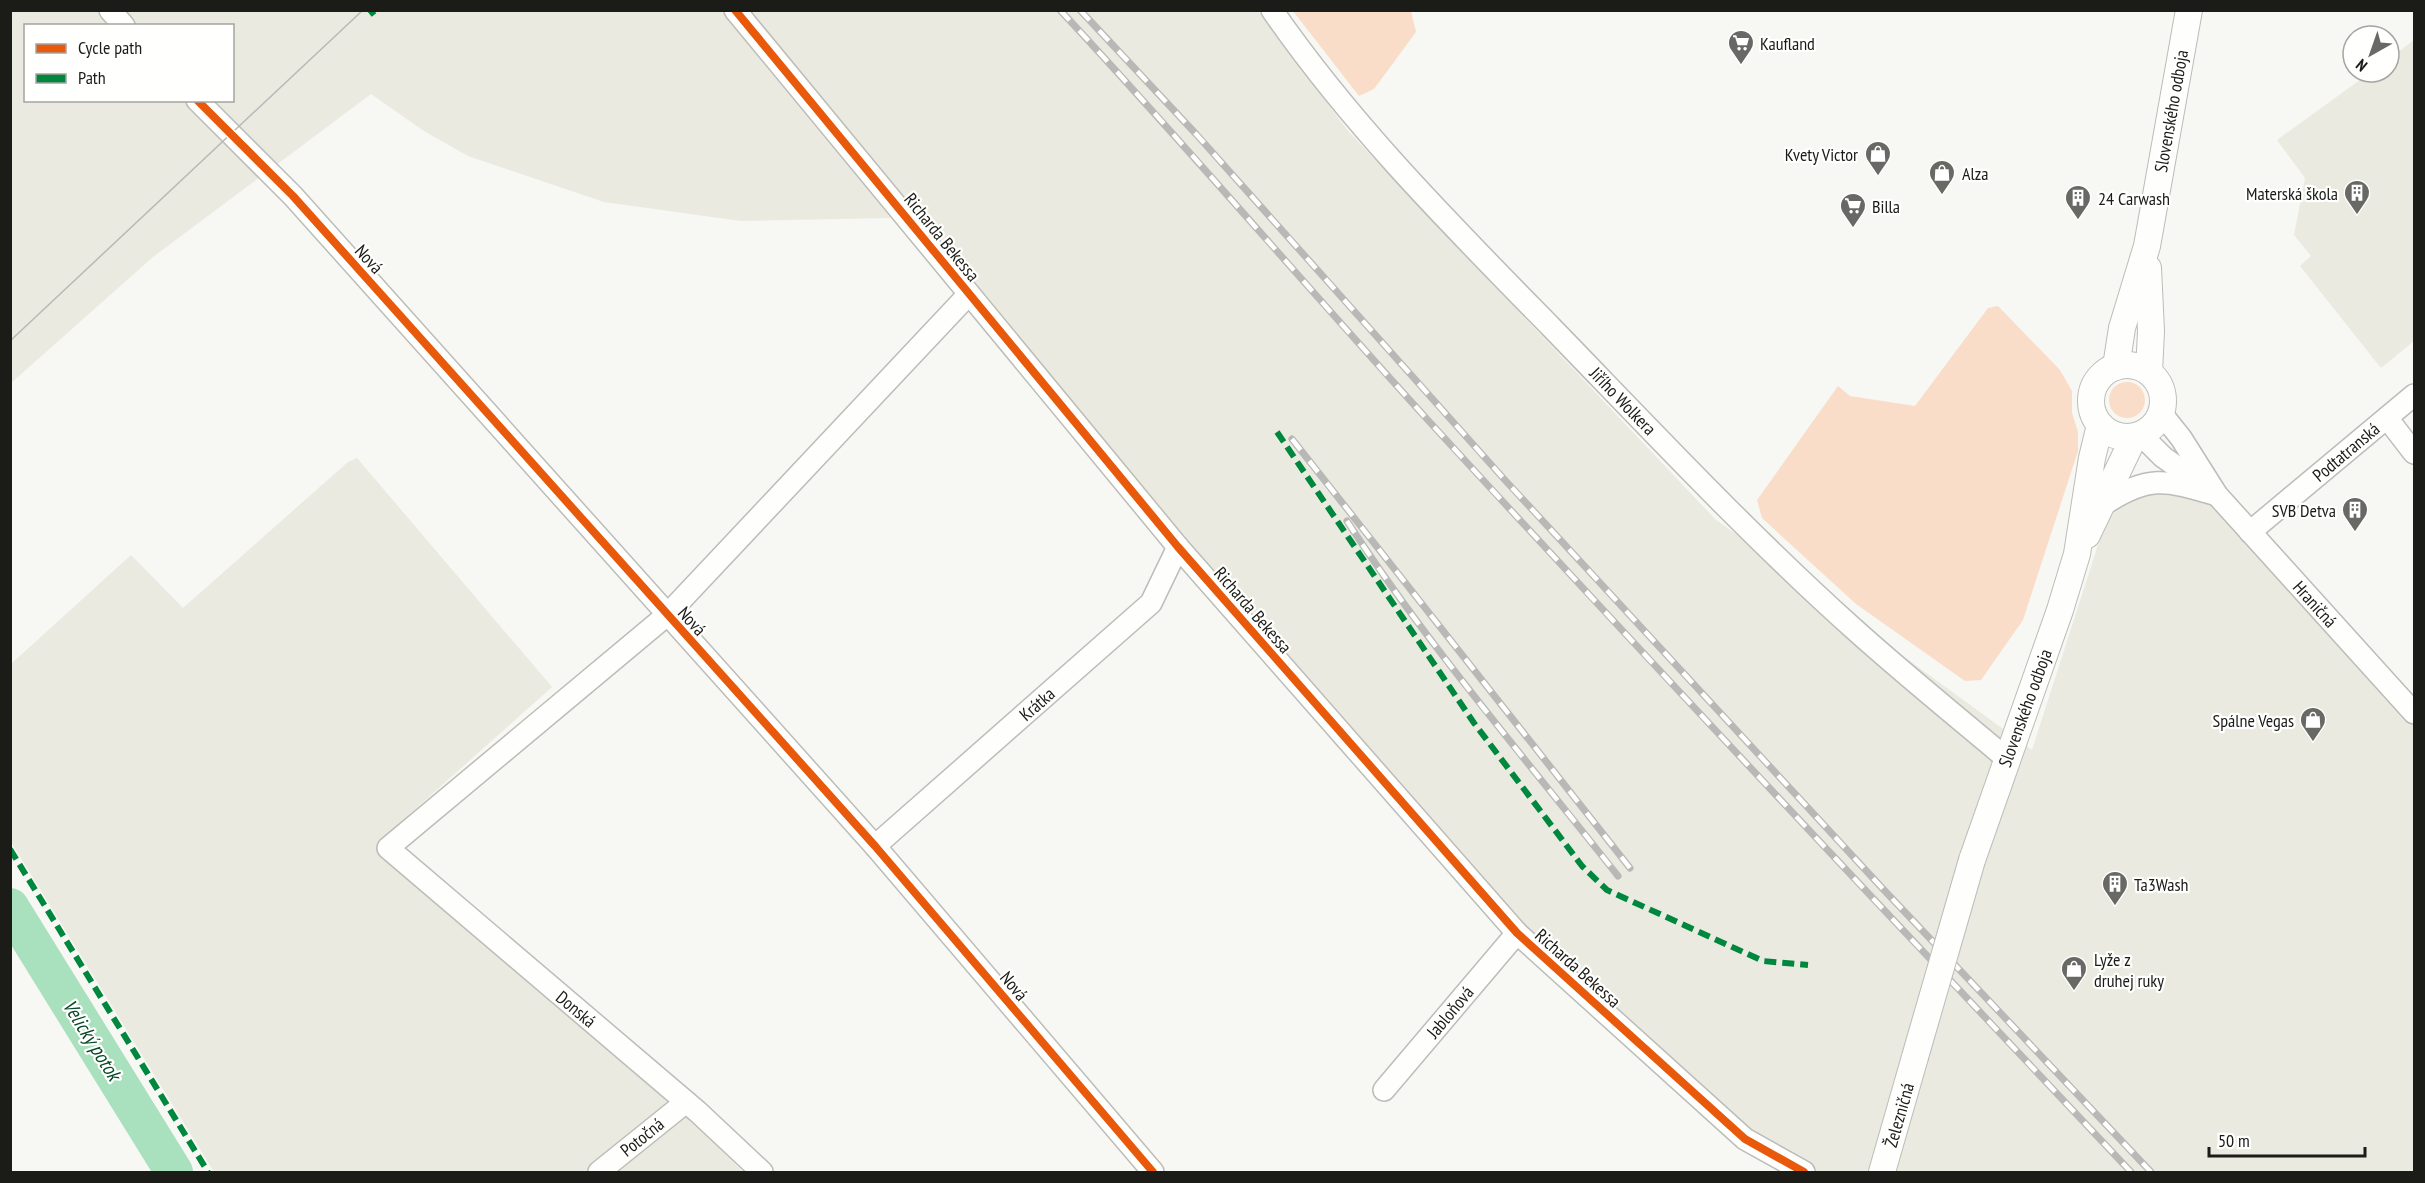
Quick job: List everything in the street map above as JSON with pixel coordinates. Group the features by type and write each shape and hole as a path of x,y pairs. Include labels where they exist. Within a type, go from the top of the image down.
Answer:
{"street":[{"path":"110,10 122,24"},
{"name":"Richarda Bekessa","path":"735,10 1178,547 1517,933 1745,1139 1804,1173"},
{"name":"Jiřího Wolkera","path":"1272,10 1307,61 1361,125 1486,261 1713,494 1853,628 2007,759"},
{"name":"Slovenského odboja","path":"2116,367 2122,328 2147,246 2189,10"},
{"name":"Nová","path":"199,102 293,196 875,846 1153,1173"},
{"name":"Slovenského odboja","path":"2147,246 2151,331 2149,372"},
{"path":"667,615 969,294"},
{"path":"2127,365 2149,372 2162,391 2163,402 2157,422 2137,436 2115,435 2100,425 2091,406 2091,395 2101,376 2116,367 2127,365"},
{"name":"Podtatranská","path":"2250,532 2415,395"},
{"name":"Hraničná","path":"2161,413 2181,438 2217,495 2415,713"},
{"name":"Podtatranská","path":"2386,418 2415,453"},
{"name":"Slovenského odboja","path":"1915,1058 1972,860 2060,610 2077,554 2092,458 2100,425"},
{"name":"Slovenského odboja","path":"2077,554 2137,436"},
{"name":"Hraničná","path":"2137,436 2217,495"},
{"path":"2103,505 2124,491 2146,483 2179,484 2217,495"},
{"name":"Krátka","path":"875,846 1151,603 1178,547"},
{"name":"Donská","path":"667,615 388,848 686,1102 762,1173"},
{"name":"Jabloňová","path":"1384,1090 1517,933"},
{"name":"Železničná","path":"1882,1173 1915,1058"},
{"name":"Potočná","path":"599,1173 686,1102"}],"shaded area":[{"path":"11,11 1258,11 1349,132 1715,519 2032,750 2105,523 2128,497 2165,490 2239,505 2414,701 2414,1172 1794,1172 1533,959 1333,742 891,218 741,221 604,202 468,156 424,131 371,94 153,257 11,383"},
{"path":"1293,11 1411,11 1416,32 1374,89 1359,96"},
{"path":"2414,40 2414,341 2381,368 2300,266 2311,256 2294,235 2305,178 2277,140 2354,84 2401,84 2401,50"},
{"path":"1998,306 2060,370 2072,391 2072,413 2078,432 2078,451 2023,620 1981,680 1965,681 1856,604 1762,518 1757,500 1838,386 1850,396 1915,406 1988,308"},
{"path":"2127,382 2139,388 2145,400 2139,412 2127,418 2115,412 2109,400 2115,388"},
{"path":"357,458 552,687 376,844 695,1123 743,1172 214,1172 11,842 11,664 131,555 183,608 348,462"}],"waterway":[{"name":"Velický potok","path":"10,907 174,1172"}],"tram line":[{"path":"10,341 363,10"}],"railway":[{"path":"1060,10 1514,513 2131,1172"},
{"path":"1080,10 1196,134 1504,479 1884,890 2151,1172"},
{"path":"1292,439 1630,868"},
{"path":"1347,521 1411,613 1478,702 1618,876"}],"marked path":[{"path":"370,10 374,15"},
{"path":"1277,432 1474,723 1582,866 1607,890 1763,961 1808,965"},
{"path":"10,849 208,1172"}],"cycle path":[{"path":"735,10 1178,547 1517,933 1745,1139 1804,1172"},
{"path":"199,102 293,196 875,846 1153,1172"}],"place":[{"name":"Kaufland","path":"1741,66"},
{"name":"Kvety Victor","path":"1878,177"},
{"name":"Alza","path":"1942,196"},
{"name":"Materská škola","path":"2357,216"},
{"name":"24 Carwash","path":"2078,221"},
{"name":"Billa","path":"1853,229"},
{"name":"SVB Detva","path":"2355,533"},
{"name":"Spálne Vegas","path":"2313,743"},
{"name":"Ta3Wash","path":"2115,907"},
{"name":"Lyže z druhej ruky","path":"2074,992"}]}
